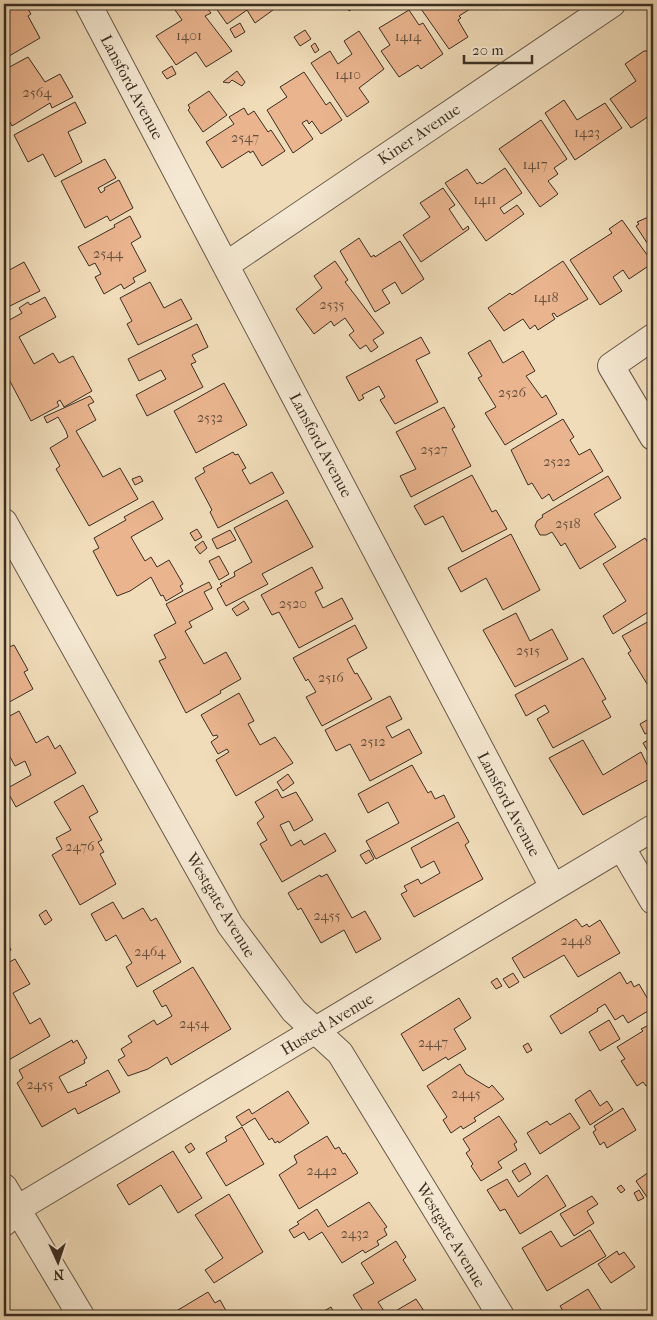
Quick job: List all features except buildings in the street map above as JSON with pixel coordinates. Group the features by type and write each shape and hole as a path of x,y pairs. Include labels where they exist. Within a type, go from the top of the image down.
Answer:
{"street":[{"name":"Lansford Avenue","path":"88,4 554,887"},
{"name":"Kiner Avenue","path":"226,265 612,4"},
{"path":"653,337 611,366 653,437"},
{"name":"Westgate Avenue","path":"4,522 230,926 294,1011 340,1053 501,1316"},
{"name":"Husted Avenue","path":"10,1216 653,828"},
{"path":"622,848 653,901"},
{"path":"4,1187 10,1216 81,1316"}]}
